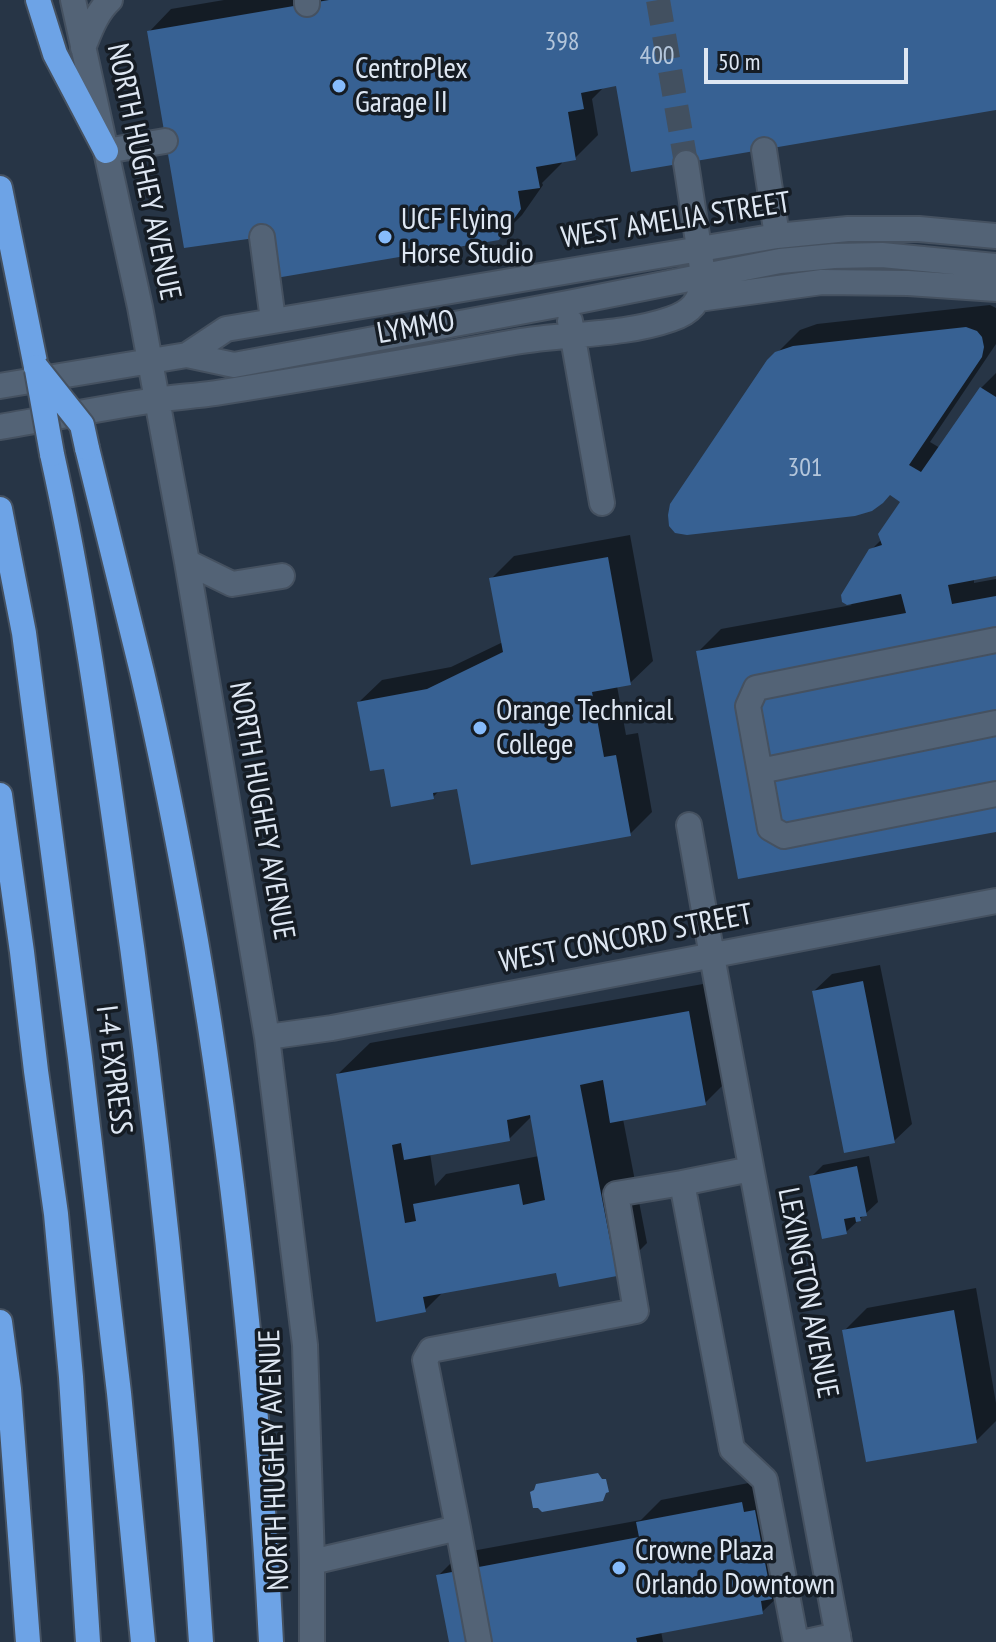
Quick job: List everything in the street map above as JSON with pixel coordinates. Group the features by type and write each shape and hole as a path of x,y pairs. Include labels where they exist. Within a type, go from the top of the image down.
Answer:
{"highway":[{"path":"38,0 55,54 106,151"},
{"path":"0,188 81,612 107,769 147,1053 180,1367 201,1642"},
{"path":"36,367 82,425 155,730 179,848 206,1004 243,1271 259,1447 271,1642"},
{"name":"I-4 EXPRESS","path":"0,509 24,633 80,1058 119,1393 143,1642"},
{"path":"0,795 56,1214 71,1377 88,1642"},
{"path":"0,1322 9,1389 28,1642"}],"street":[{"name":"NORTH HUGHEY AVENUE","path":"73,0 150,361 267,1037 305,1345 312,1642"},
{"path":"83,48 93,24 110,0"},
{"path":"106,151 165,141"},
{"path":"764,150 777,236"},
{"path":"686,163 704,275 699,299 822,282 908,283 996,289"},
{"name":"WEST AMELIA STREET","path":"187,355 226,329 777,236 848,229 919,229 996,236"},
{"path":"262,237 273,320"},
{"name":"WEST AMELIA STREET","path":"0,386 187,355 234,365 780,261 834,256 905,256 996,266"},
{"path":"562,271 602,503"},
{"name":"LYMMO","path":"0,427 524,341 593,334 665,321 690,311 699,299"},
{"path":"187,562 232,584 282,576"},
{"path":"996,640 756,688 748,706 770,828 784,836 996,794"},
{"path":"760,771 996,723"},
{"name":"LEXINGTON AVENUE","path":"689,825 839,1638"},
{"name":"WEST CONCORD STREET","path":"267,1037 322,1030 996,901"},
{"path":"479,1642 425,1360 431,1350 636,1311 616,1194 751,1169"},
{"path":"682,1183 732,1449 765,1480 796,1642"},
{"path":"312,1562 457,1525"},
{"path":"806,1642 839,1638"}],"water":[{"path":"598,1473 606,1479 609,1492 603,1501 542,1512 533,1508 530,1492 536,1484"}],"building":[{"path":"329,0 996,0 996,110 631,172 616,86 581,93 584,109 568,112 576,160 536,167 540,188 518,191 521,209 499,240 276,278 262,237 184,248 147,31"},
{"path":"966,327 977,331 982,337 982,357 909,465 921,472 980,387 996,397 996,576 948,585 952,604 996,596 996,832 738,879 696,651 906,613 901,594 847,605 842,602 841,595 869,549 882,545 878,534 900,502 890,495 872,511 855,516 687,535 675,533 669,526 670,504 775,352 793,346"},
{"name":"Orange Technical College","path":"608,557 631,685 592,692 604,757 616,755 631,836 471,865 457,789 433,793 434,799 391,807 384,769 370,771 357,702 427,689 503,652 489,578"},
{"path":"863,981 895,1143 844,1153 812,991"},
{"path":"689,1011 706,1105 610,1123 603,1080 580,1085 617,1276 559,1287 556,1273 423,1297 426,1312 376,1322 336,1074","holes":["530,1115 545,1200 523,1205 519,1184 413,1204 416,1221 405,1223 392,1145 401,1143 404,1160 510,1141 507,1120"]},
{"path":"857,1166 867,1216 860,1217 861,1221 856,1222 855,1217 844,1219 847,1234 822,1239 809,1176"},
{"path":"954,1310 977,1443 866,1462 842,1330"},
{"name":"Crowne Plaza Orlando Downtown","path":"742,1502 744,1512 755,1510 772,1599 761,1601 763,1614 636,1638 637,1642 449,1642 436,1575 639,1537 636,1522"}],"tunnel":[{"path":"658,0 686,163"}],"place":[{"name":"CentroPlex Garage II","path":"339,86"},
{"name":"UCF Flying Horse Studio","path":"385,237"},
{"name":"Orange Technical College","path":"480,728"},
{"name":"Crowne Plaza Orlando Downtown","path":"619,1568"}]}
